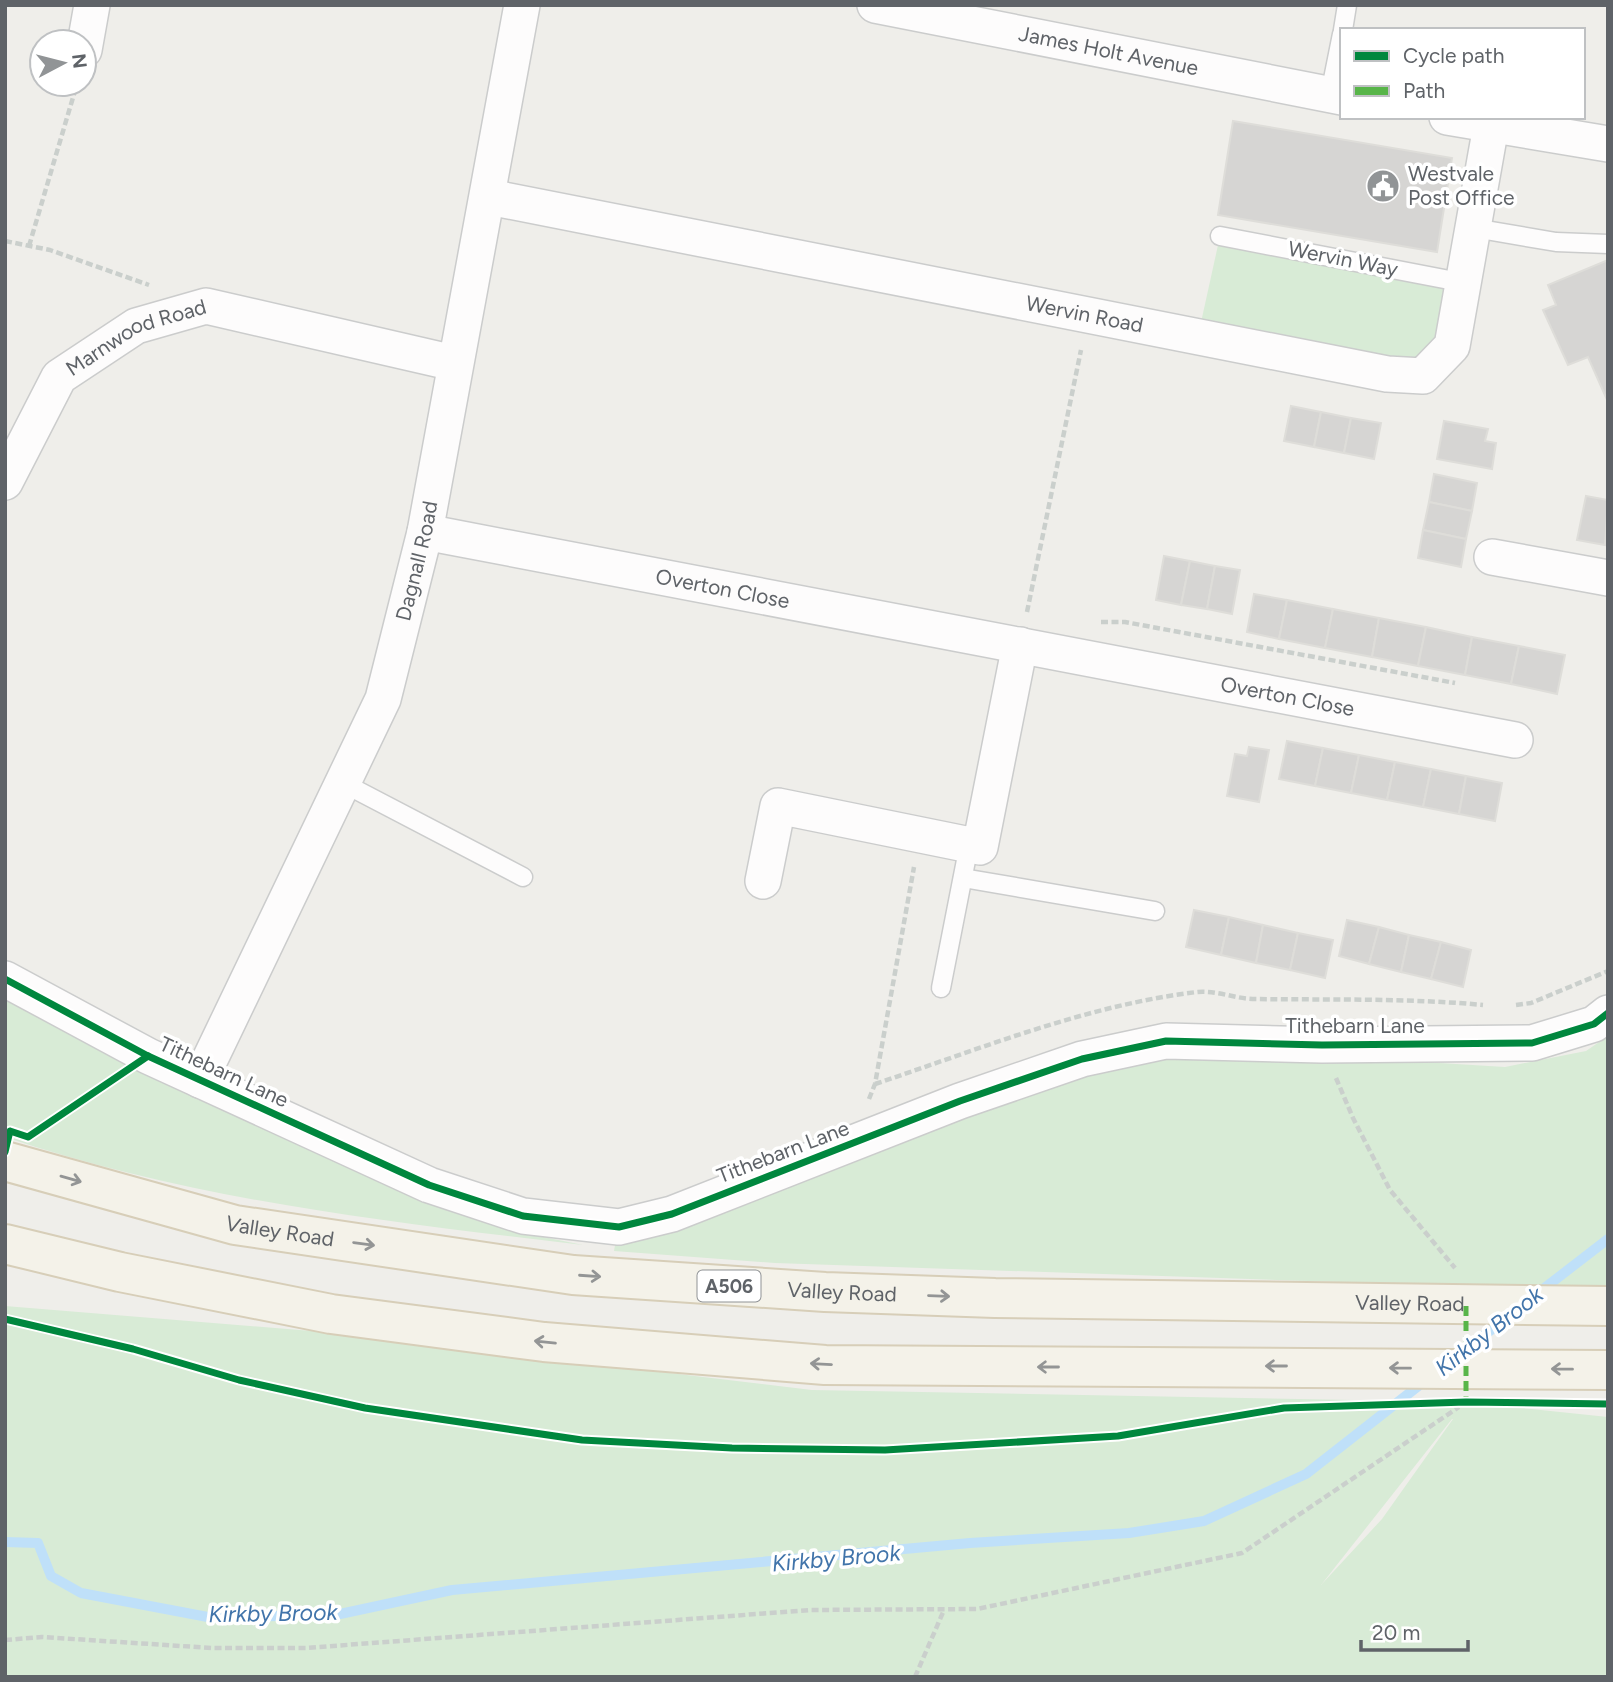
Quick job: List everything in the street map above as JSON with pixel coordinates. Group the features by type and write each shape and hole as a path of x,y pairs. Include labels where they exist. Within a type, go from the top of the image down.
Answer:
{"main road":[{"name":"Valley Road","path":"5,1161 235,1225 573,1275 825,1292 1466,1306 1607,1306"},
{"path":"5,1244 120,1272 331,1314 544,1342 825,1365 1608,1370"}],"street":[{"path":"88,28 92,5"},
{"name":"Dagnall Road","path":"200,1080 383,699 425,532 454,363 489,197 522,5"},
{"name":"James Holt Avenue","path":"875,5 1336,95"},
{"path":"1457,119 1608,145"},
{"name":"Wervin Road","path":"489,197 1387,374 1423,376 1452,345 1491,126"},
{"name":"Marnwood Road","path":"5,482 59,377 136,326 206,306 454,363"},
{"name":"Overton Close","path":"425,532 1515,740"},
{"path":"1492,557 1608,578"},
{"path":"763,881 778,806 919,835 966,861 980,847 1020,645"},
{"name":"Tithebarn Lane","path":"5,979 148,1056 429,1185 523,1216 619,1227 672,1214 960,1101 1082,1059 1166,1041 1322,1045 1532,1043 1594,1024 1608,1013"}],"lane":[{"path":"1343,28 1347,5"},
{"path":"1336,95 1340,53"},
{"path":"1474,228 1556,242 1608,244"},
{"name":"Wervin Way","path":"1220,236 1465,282"},
{"path":"344,783 523,877"},
{"path":"941,988 966,861 1155,911"}],"path":[{"path":"29,246 73,98"},
{"path":"5,241 50,250 154,287"},
{"path":"1020,645 1088,315"},
{"path":"1087,622 1125,622 1455,683"},
{"path":"848,1145 875,1084 919,835"},
{"path":"1322,1045 1353,1118 1390,1190 1470,1286 1466,1306"},
{"path":"1453,1402 1466,1402"},
{"path":"5,1640 42,1637 212,1648 306,1648 810,1610 977,1609 1242,1553 1466,1402"},
{"path":"915,1677 944,1610"}],"green space":[{"path":"1220,236 1465,283 1423,376 1198,336"},
{"path":"5,999 117,1055 519,1232 583,1245 364,1217 218,1193 75,1159 5,1137"},
{"path":"1608,1036 1608,1291 775,1263 614,1251 616,1239 786,1185 1077,1076 1175,1056 1358,1058 1505,1067 1586,1051"},
{"path":"5,1306 324,1332 812,1390 1466,1402 1608,1417 1608,1677 5,1677","holes":["1453,1419 1382,1519 1321,1585"]}],"building":[{"path":"1233,121 1452,158 1437,252 1218,215"},
{"path":"1608,260 1608,402 1588,357 1568,365 1543,310 1556,305 1548,285"},
{"path":"1291,406 1321,412 1314,447 1284,441"},
{"path":"1321,412 1351,418 1344,453 1314,447"},
{"path":"1351,418 1381,423 1374,459 1344,453"},
{"path":"1444,421 1488,429 1485,441 1496,443 1492,469 1437,459"},
{"path":"1434,474 1477,483 1472,511 1429,502"},
{"path":"1586,496 1608,500 1605,545 1577,540"},
{"path":"1429,502 1472,511 1466,539 1423,530"},
{"path":"1423,530 1466,539 1461,567 1418,558"},
{"path":"1164,556 1190,561 1181,605 1156,600"},
{"path":"1190,561 1215,566 1207,609 1181,605"},
{"path":"1215,566 1240,570 1232,614 1207,609"},
{"path":"1254,594 1287,600 1279,639 1247,632"},
{"path":"1287,600 1333,609 1325,648 1279,639"},
{"path":"1333,609 1379,618 1372,657 1325,648"},
{"path":"1379,618 1426,627 1418,666 1372,657"},
{"path":"1426,627 1472,637 1465,675 1418,666"},
{"path":"1472,637 1519,646 1511,684 1465,675"},
{"path":"1519,646 1565,655 1557,694 1511,684"},
{"path":"1287,741 1323,748 1315,786 1279,779"},
{"path":"1249,747 1269,750 1259,802 1227,796 1235,754 1247,756"},
{"path":"1323,748 1359,755 1351,793 1315,786"},
{"path":"1359,755 1395,762 1387,800 1351,793"},
{"path":"1395,762 1431,769 1423,807 1387,800"},
{"path":"1431,769 1466,776 1459,814 1423,807"},
{"path":"1466,776 1502,783 1495,821 1459,814"},
{"path":"1194,910 1229,917 1221,955 1186,947"},
{"path":"1229,917 1263,925 1256,963 1221,955"},
{"path":"1347,920 1379,927 1369,964 1339,956"},
{"path":"1263,925 1298,933 1290,970 1256,963"},
{"path":"1379,927 1409,935 1401,972 1369,964"},
{"path":"1298,933 1333,940 1325,978 1290,970"},
{"path":"1409,935 1441,942 1431,979 1401,972"},
{"path":"1441,942 1471,950 1463,987 1431,979"}],"waterway":[{"name":"Kirkby Brook","path":"1538,1293 1608,1239"},
{"name":"Kirkby Brook","path":"1455,1358 1509,1316"},
{"name":"Kirkby Brook","path":"5,1542 38,1543 51,1576 81,1593 213,1618 340,1614 452,1590 970,1543 1129,1533 1204,1521 1306,1474 1426,1380"}],"marked path":[{"path":"1466,1306 1466,1402"}],"cycle path":[{"path":"5,979 148,1056 429,1185 523,1216 619,1227 672,1214 960,1101 1082,1059 1166,1041 1322,1045 1532,1043 1594,1024 1608,1013"},
{"path":"5,1152 10,1131 28,1137 148,1056"},
{"path":"5,1319 133,1349 239,1380 365,1408 582,1440 732,1448 885,1450 1118,1436 1284,1408 1466,1402 1608,1404"}],"place":[{"name":"Westvale Post Office","path":"1383,186"}]}
